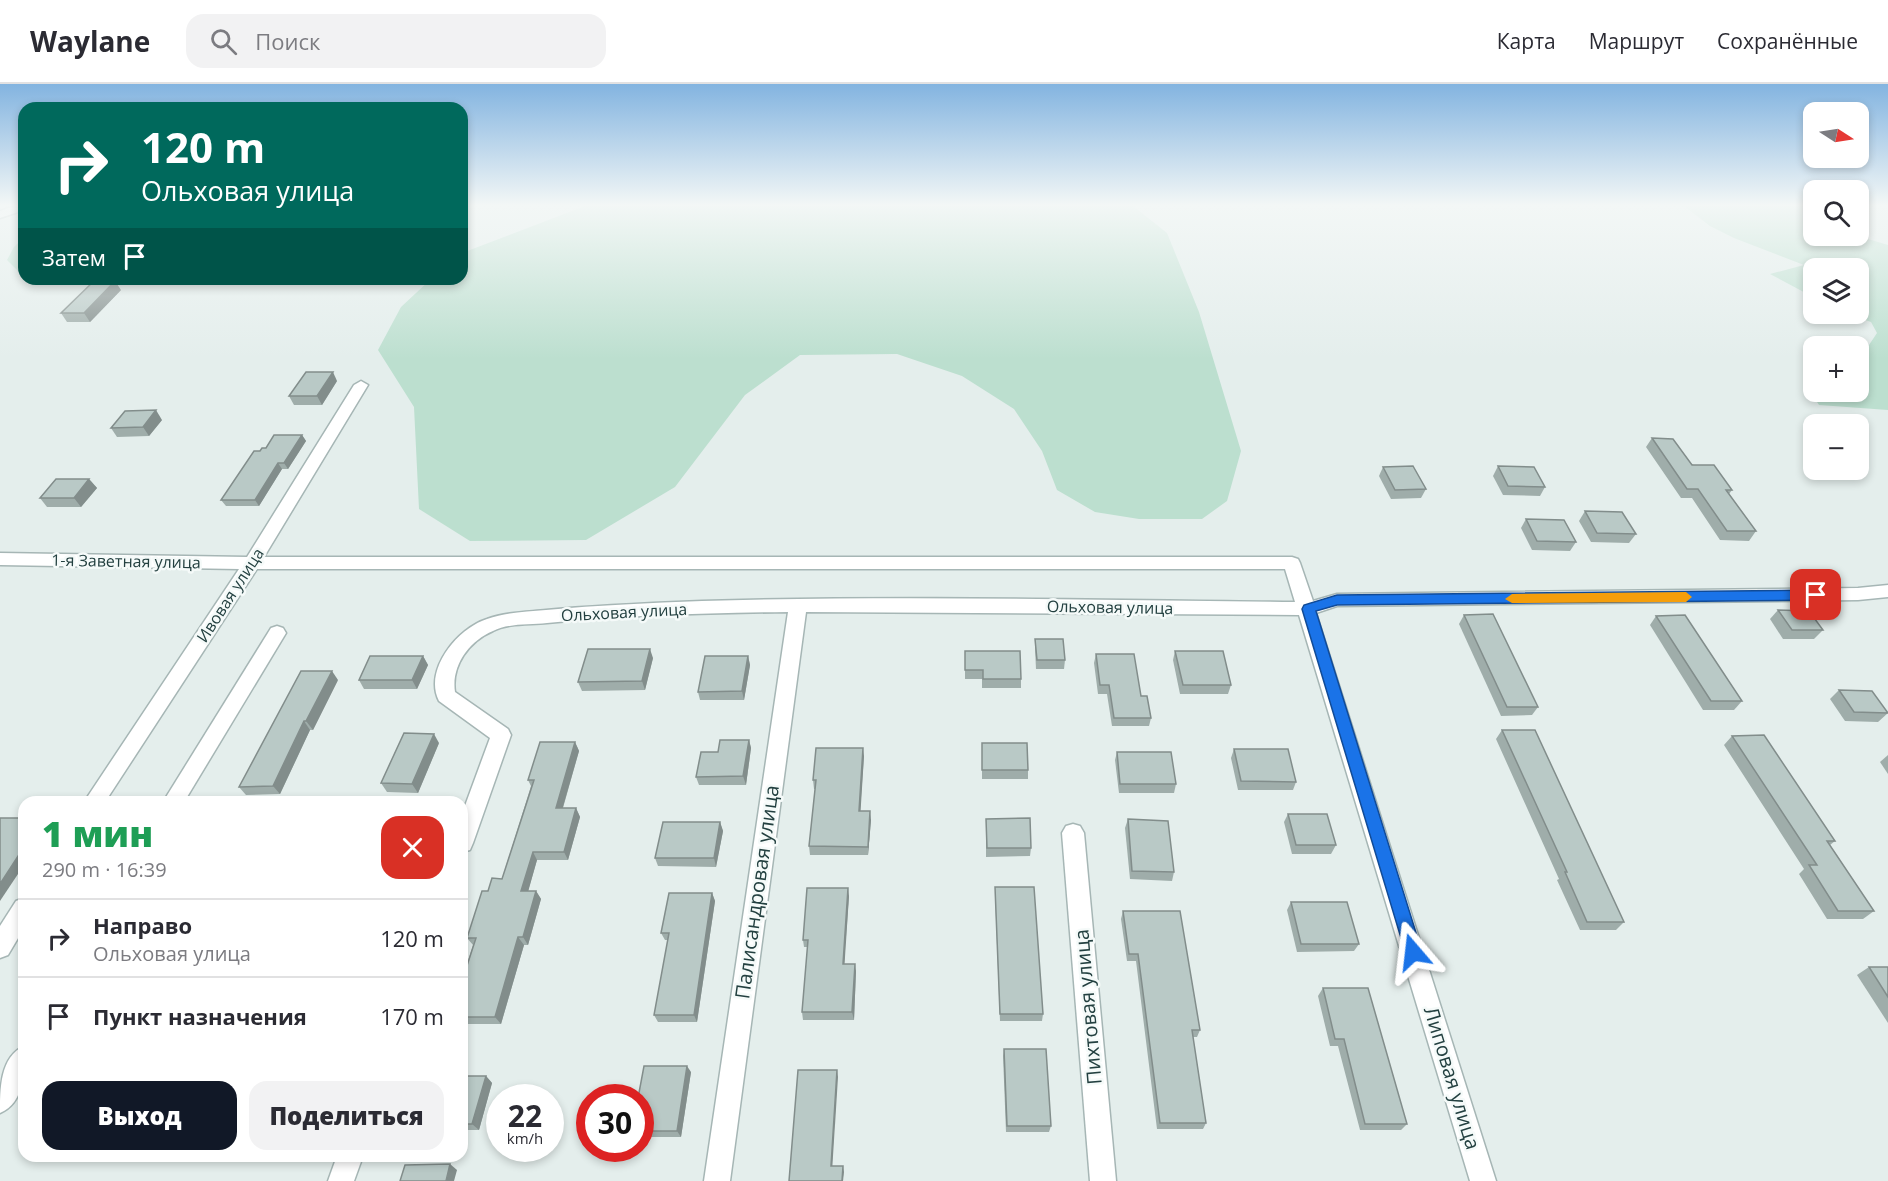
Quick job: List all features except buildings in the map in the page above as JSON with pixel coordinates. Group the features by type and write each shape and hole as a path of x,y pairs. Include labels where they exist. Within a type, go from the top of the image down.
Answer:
{"street":[{"name":"Ивовая улица","path":"98,796 252,564 361,385"},
{"name":"1-я Заветная улица","path":"0,560 252,564 1292,563"},
{"name":"Липовая улица","path":"1292,563 1483,1181"},
{"name":"Ольховая улица","path":"468,826 501,735 446,696 444,689 446,671 456,653 470,637 486,626 506,621 587,613 798,604 1308,609 1337,600 1858,594 1888,591"},
{"name":"Палисандровая улица","path":"717,1181 798,604"},
{"path":"177,796 277,633"},
{"name":"Пихтовая улица","path":"1073,833 1102,1181"},
{"path":"0,948 18,918"},
{"path":"0,1100 18,1068"},
{"path":"341,1181 348,1162"}],"green space":[{"path":"9,257 18,257 18,271 7,260"},
{"path":"468,257 1177,257 1199,312 1241,451 1227,501 1202,519 1139,519 1095,512 1057,490 1042,451 1014,409 962,376 897,354 800,355 745,395 675,487 586,540 470,541 419,509 414,407 378,350 401,307 425,285 468,285"},
{"path":"1784,257 1888,257 1888,410 1819,405 1817,402 1869,402 1869,345 1877,333 1869,321 1869,258 1803,258 1803,265"},
{"path":"1803,265 1803,292 1770,274"}],"slow traffic":[{"path":"1512,599 1686,597"}],"route":[{"path":"1413,952 1308,609 1337,600 1816,595"}]}
